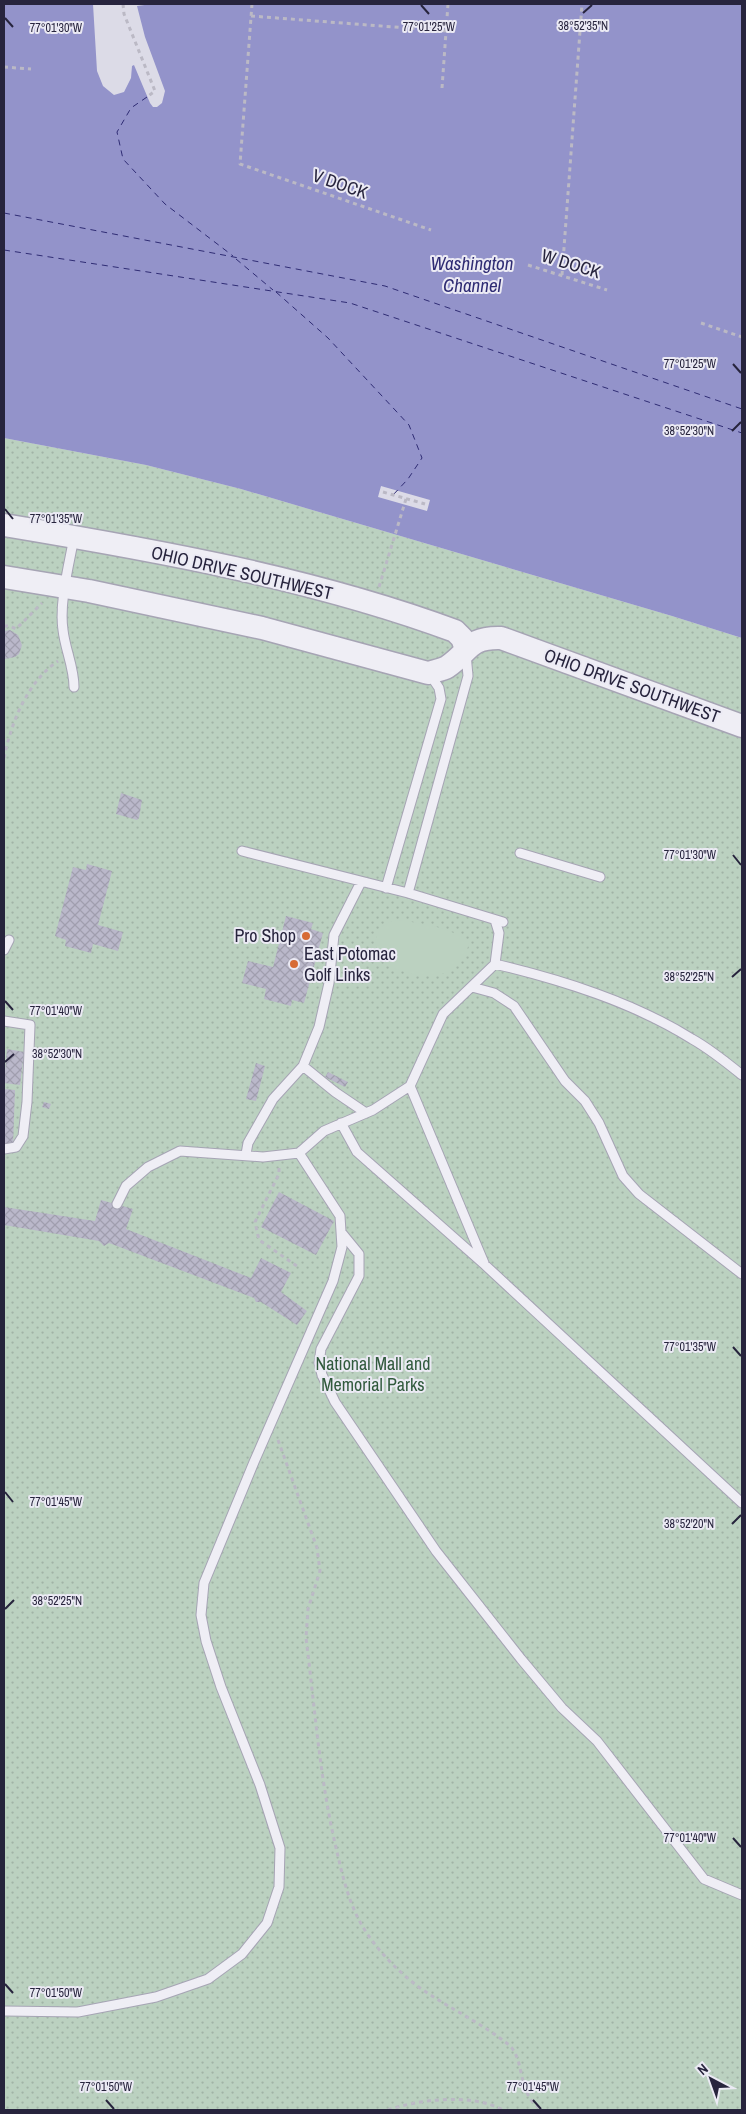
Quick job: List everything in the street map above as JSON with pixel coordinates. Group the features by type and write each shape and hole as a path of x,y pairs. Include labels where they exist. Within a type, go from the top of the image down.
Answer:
{"street":[{"name":"OHIO DRIVE SOUTHWEST","path":"4,525 74,537 274,578 374,604 455,631 462,638 466,649"},
{"path":"4,577 66,587 270,630 428,673"},
{"name":"OHIO DRIVE SOUTHWEST","path":"428,673 446,668 472,644 487,638 500,638 742,726"}],"lane":[{"path":"74,537 66,587 63,628 74,672 74,686"},
{"path":"408,893 468,676 466,649"},
{"path":"386,888 441,699 439,688 428,673"},
{"path":"116,1204 126,1186 148,1167 180,1150 264,1157 299,1153 324,1131 366,1113 410,1086 443,1014 495,964 499,921 408,893 242,851"},
{"path":"520,853 600,877"},
{"path":"246,1154 248,1143 273,1099 303,1066 319,1027 329,983 334,935 361,882"},
{"path":"4,950 9,940"},
{"path":"495,964 536,974 626,1006 692,1039 742,1074"},
{"path":"472,987 494,993 514,1006 551,1062 565,1081 584,1101 599,1123 623,1176 639,1194 742,1274"},
{"path":"4,1021 30,1025 27,1102 22,1136 16,1146 4,1149"},
{"path":"303,1066 335,1092 366,1113"},
{"path":"410,1086 485,1265"},
{"path":"341,1123 357,1152 485,1265 742,1503"},
{"path":"4,2011 78,2012 156,1997 208,1979 242,1954 267,1923 279,1887 280,1848 260,1785 221,1688 206,1641 201,1615 204,1583 254,1462 333,1281 342,1247 340,1216 299,1153"},
{"path":"341,1232 359,1254 359,1276 321,1349 322,1375 335,1402 436,1552 521,1659 562,1708 597,1742 704,1879 742,1895"}],"path":[{"path":"123,4 124,14 155,91 147,97"},
{"path":"252,4 251,16 446,31"},
{"path":"442,88 448,4"},
{"path":"562,275 582,4"},
{"name":"V DOCK","path":"251,16 240,164 430,230"},
{"path":"4,67 31,69"},
{"name":"W DOCK","path":"528,265 607,290"},
{"path":"701,323 742,338"},
{"path":"383,492 425,504"},
{"path":"374,604 406,499"},
{"path":"4,626 16,629 46,599"},
{"path":"4,758 8,740 26,695 48,668 69,654"},
{"path":"280,1155 279,1174 255,1222 259,1240 297,1266"},
{"path":"274,1417 279,1446 317,1548 320,1571 308,1609 306,1638 329,1816 343,1878 358,1919 376,1946 404,1976 511,2047 519,2066 525,2090 537,2107 543,2110"},
{"path":"388,2110 429,2100 476,2102 503,2110"}],"green space":[{"name":"National Mall and Memorial Parks","path":"4,438 146,465 241,489 742,638 742,2110 4,2110"},
{"path":"394,920 423,924 453,933 469,942 466,955 454,968 438,976 419,976 392,968 378,956 375,940 381,927"}],"water":[{"name":"Washington Channel","path":"4,4 742,4 742,638 241,489 146,465 4,438"}],"pier":[{"path":"93,4 152,4 137,6 145,37 165,91 162,103 157,107 153,107 150,103 134,65 132,66 131,78 124,92 114,95 103,86 97,71"},
{"path":"381,486 430,500 427,511 378,497"}],"building":[{"path":"10,630 18,635 22,645 19,654 5,659 4,631"},
{"path":"121,793 142,800 137,820 116,814"},
{"path":"87,864 112,871 98,925 123,932 118,951 93,944 91,953 65,946 66,940 55,936 73,867 86,870"},
{"name":"East Potomac Golf Links","path":"286,916 313,923 311,929 323,933 304,1003 292,1000 291,1006 264,999 266,989 242,983 248,961 273,967"},
{"path":"7,1049 24,1052 20,1085 4,1083"},
{"path":"256,1063 265,1066 256,1101 246,1099"},
{"path":"328,1072 348,1082 345,1087 325,1077"},
{"path":"4,1089 15,1090 13,1145 4,1144"},
{"path":"44,1102 51,1104 49,1109 42,1107"},
{"path":"279,1192 334,1221 316,1255 261,1227"},
{"path":"101,1200 133,1209 126,1229 251,1278 261,1258 291,1273 281,1292 307,1311 297,1325 261,1302 256,1302 254,1298 109,1243 104,1246 99,1241 4,1225 4,1207 95,1221"}],"ferry route":[{"path":"147,97 131,108 117,132 123,159 165,204 233,256"},
{"path":"4,213 385,286 742,409"},
{"path":"4,250 350,303 742,433"},
{"path":"236,259 273,290"},
{"path":"276,292 328,338 409,425 422,458 408,479 393,495"}],"place":[{"name":"Pro Shop","path":"306,936"},
{"name":"East Potomac Golf Links","path":"294,964"}]}
